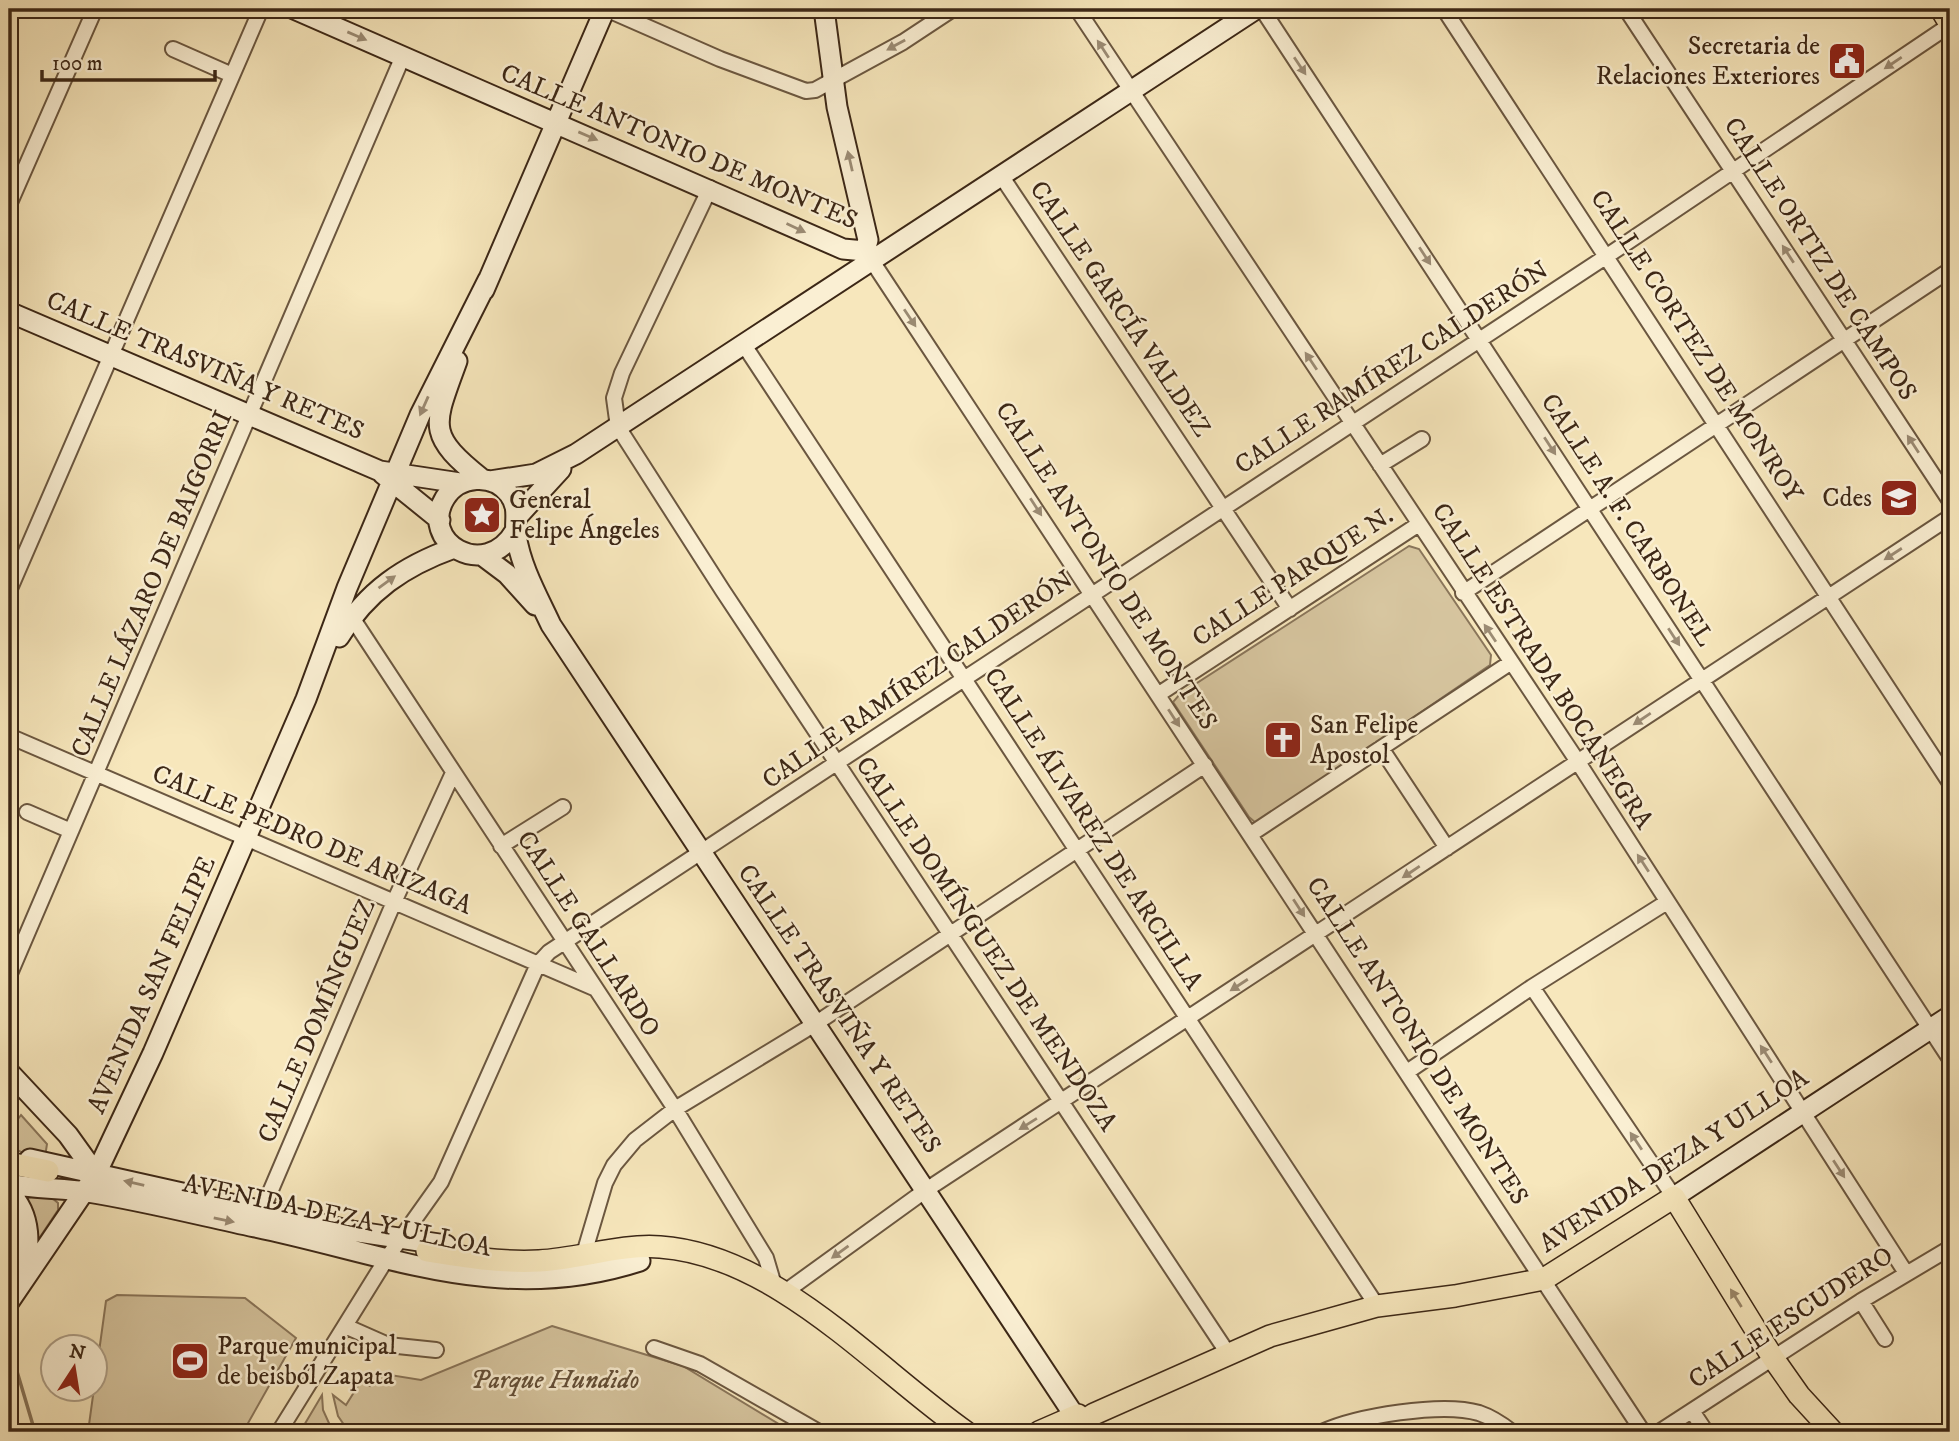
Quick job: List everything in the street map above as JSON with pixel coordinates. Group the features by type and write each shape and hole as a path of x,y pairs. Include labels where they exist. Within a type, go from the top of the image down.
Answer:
{"main road":[{"name":"CALLE ANTONIO DE MONTES","path":"294,9 710,188 843,249 869,256"},
{"name":"AVENIDA SAN FELIPE","path":"486,480 448,450 438,426 447,390 488,280 606,9"},
{"path":"824,9 833,80 868,240 869,256"},
{"path":"576,454 539,490 516,524 508,543 496,552 472,556 454,548 442,530 439,520 444,499 460,483 536,474 576,454 744,345 869,256 1002,177 1256,9"},
{"path":"1941,9 1950,24"},
{"name":"AVENIDA SAN FELIPE","path":"9,1302 96,1174 316,674 390,475 488,280"},
{"name":"CALLE TRASVIÑA Y RETES","path":"9,312 390,475 460,483"},
{"name":"CALLE TRASVIÑA Y RETES","path":"390,475 439,520"},
{"path":"486,480 510,494 516,524"},
{"name":"CALLE TRASVIÑA Y RETES","path":"516,524 522,563 551,625"},
{"name":"AVENIDA SAN FELIPE","path":"316,674 351,616 371,594 402,571 454,548"},
{"name":"CALLE TRASVIÑA Y RETES","path":"482,556 507,574 551,625 1080,1424"},
{"name":"AVENIDA DEZA Y ULLOA","path":"1039,1432 1080,1424 1227,1352 1270,1336 1377,1306 1455,1296 1544,1279 1674,1198 1950,1016"},
{"path":"9,1072 68,1135 96,1174"},
{"name":"AVENIDA DEZA Y ULLOA","path":"9,1155 262,1211 403,1238 506,1253 646,1243 700,1254 735,1265 779,1288 966,1432"},
{"path":"9,1163 47,1176 9,1172"},
{"name":"AVENIDA DEZA Y ULLOA","path":"9,1184 85,1192 259,1227 446,1272 516,1281 595,1273 640,1261 698,1267 761,1292 807,1324 942,1432"},
{"path":"9,1192 21,1208 28,1229 24,1279"},
{"path":"1674,1198 1773,1358 1824,1430"},
{"path":"640,1261 516,1271 468,1267 427,1255 496,1261 540,1261 659,1247"}],"street":[{"path":"9,205 95,9"},
{"path":"9,591 261,9"},
{"path":"606,9 798,90 815,90 902,42 953,9"},
{"name":"CALLE ESTRADA BOCANEGRA","path":"1077,9 1463,593 1578,762 1906,1273"},
{"name":"CALLE A. F. CARBONEL","path":"1262,9 1950,1059"},
{"name":"CALLE CORTEZ DE MONROY","path":"1444,9 1950,783"},
{"name":"CALLE ORTIZ DE CAMPOS","path":"1626,9 1950,501"},
{"name":"CALLE RAMÍREZ CALDERÓN","path":"279,1432 457,1151 538,964 563,942 1607,256 1950,24"},
{"path":"173,49 232,75"},
{"name":"CALLE LÁZARO DE BAIGORRI","path":"9,976 403,56"},
{"name":"CALLE GARCÍA VALDEZ","path":"1002,177 1290,608"},
{"path":"618,427 614,408 618,381 710,188"},
{"name":"CALLE ANTONIO DE MONTES","path":"869,256 1643,1432"},
{"path":"1463,593 1719,426 1950,270"},
{"name":"CALLE ÁLVAREZ DE ARCILLA","path":"744,345 1377,1306"},
{"name":"CALLE DOMÍNGUEZ DE MENDOZA","path":"618,427 1227,1352"},
{"path":"1380,465 1422,439"},
{"path":"779,1288 1950,517"},
{"name":"CALLE PARQUE N.","path":"1159,694 1419,524"},
{"name":"CALLE GALLARDO","path":"351,616 675,1109 766,1258 779,1288"},
{"path":"1251,835 1510,663"},
{"name":"CALLE PEDRO DE ARIZAGA","path":"9,736 595,988"},
{"path":"1381,748 1447,848"},
{"path":"586,1247 605,1183 614,1165 635,1140 675,1109 815,1024 1205,765"},
{"name":"CALLE DOMÍNGUEZ","path":"262,1211 394,902 453,773"},
{"path":"501,846 563,807"},
{"path":"27,812 71,831"},
{"path":"1407,1072 1532,987 1668,902"},
{"path":"1532,987 1674,1198"},
{"name":"CALLE ESCUDERO","path":"1659,1432 1861,1301 1950,1248"},
{"path":"1861,1301 1885,1339"},
{"path":"345,1326 388,1345 436,1350"},
{"path":"654,1348 700,1364 819,1432"},
{"path":"1322,1432 1341,1423 1378,1416 1452,1410 1479,1413 1513,1432"},
{"path":"1692,1411 1706,1432"}],"green space":[{"path":"1409,546 1419,549 1491,655 1490,665 1257,824 1249,817 1173,702 1180,694"},
{"path":"21,1115 47,1144 45,1157 31,1157 9,1146 9,1131"},
{"path":"13,1192 52,1198 58,1203 58,1210 38,1240 33,1241"},
{"path":"9,1212 19,1235 20,1248 9,1270"},
{"name":"Parque municipal de beisból Zapata","path":"117,1295 245,1298 296,1338 243,1432 88,1432 92,1402 108,1402 108,1332 102,1332 106,1301"},
{"name":"Parque Hundido","path":"552,1326 683,1366 792,1432 349,1432 338,1416 333,1395 346,1405 361,1381 370,1386 378,1373 421,1380"},
{"path":"322,1395 323,1410 333,1432 300,1432"}],"waterway":[{"path":"13,1358 35,1432"}],"place":[{"name":"Secretaria de Relaciones Exteriores","path":"1847,61"},
{"name":"Cdes","path":"1899,498"},
{"name":"General Felipe Ángeles","path":"482,515"},
{"name":"San Felipe Apostol","path":"1283,740"},
{"name":"Parque municipal de beisból Zapata","path":"190,1361"}]}
